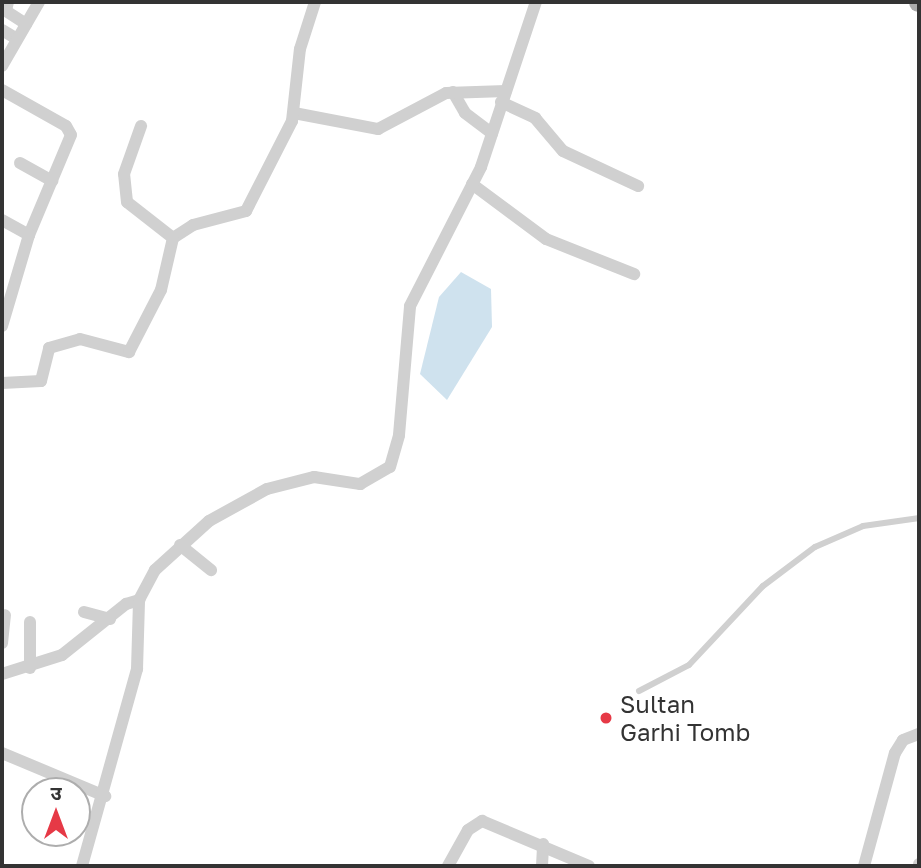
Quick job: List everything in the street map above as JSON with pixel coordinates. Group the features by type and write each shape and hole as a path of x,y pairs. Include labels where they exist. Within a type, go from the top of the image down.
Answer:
{"street":[{"path":"8,2 6,11 26,24"},
{"path":"2,66 38,2"},
{"path":"2,383 41,381 49,348 80,338 129,352 161,290 173,238 193,225 244,214 294,113 300,49 315,2"},
{"path":"82,866 105,796 140,652 139,600 148,579 180,545 267,489 314,477 360,484 390,467 399,435 410,306 472,184 536,2"},
{"path":"2,30 17,39"},
{"path":"2,90 71,131 7,292 2,326"},
{"path":"294,113 378,129 453,92 503,96 535,118 563,151 638,186"},
{"path":"453,92 465,113 492,133"},
{"path":"141,126 124,174 127,202 173,238"},
{"path":"20,163 52,181"},
{"path":"472,184 546,239 634,274"},
{"path":"2,220 29,235"},
{"path":"180,545 211,570"},
{"path":"2,674 30,668 78,646 110,619 139,600"},
{"path":"84,612 110,619"},
{"path":"2,643 5,615"},
{"path":"30,622 30,668"},
{"path":"864,866 895,753 903,740 919,734"},
{"path":"2,753 105,796"},
{"path":"448,866 468,830 482,821 543,844 589,866"},
{"path":"542,866 543,844"}],"lane":[{"path":"639,691 682,670 763,586 815,547 863,526 919,518"}],"water":[{"path":"461,272 491,289 492,327 447,400 420,374 439,297"}],"place":[{"name":"Sultan Garhi Tomb","path":"606,718"}]}
